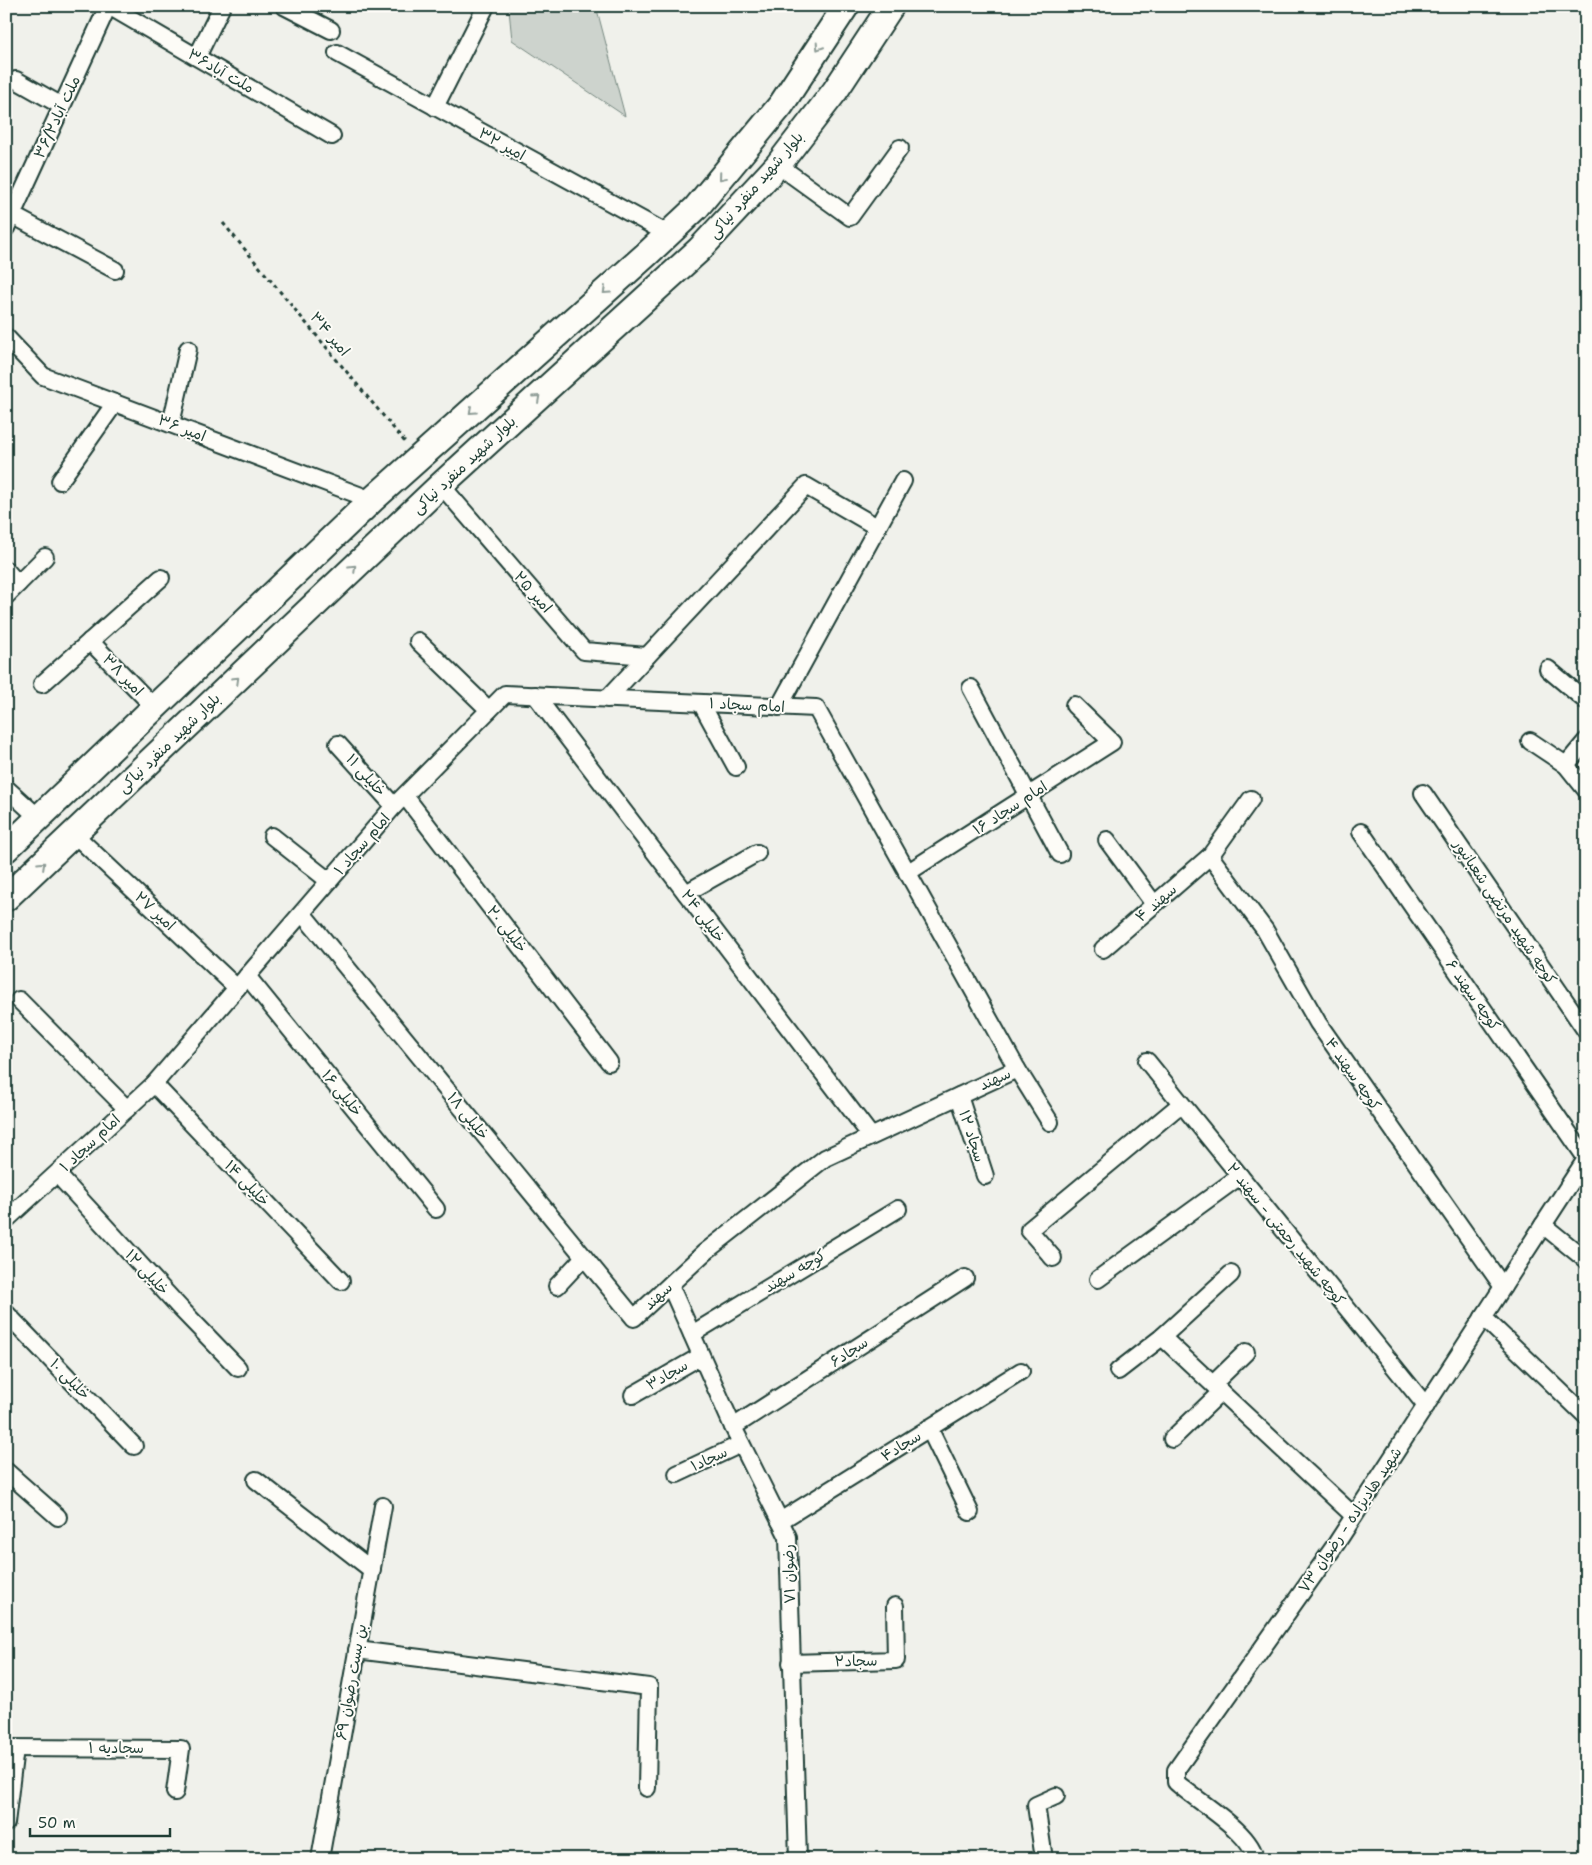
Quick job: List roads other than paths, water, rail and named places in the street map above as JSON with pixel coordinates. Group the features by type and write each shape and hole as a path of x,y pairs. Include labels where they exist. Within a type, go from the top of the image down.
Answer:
{"main road":[{"name":"بلوار شهید منفرد نیاکی","path":"6,849 372,500 696,208 781,105 846,6"},
{"name":"بلوار شهید منفرد نیاکی","path":"6,898 441,485 699,250 778,164 835,91 891,6"},
{"path":"419,458 441,485"}],"street":[{"name":"ملت آباد۳۶","path":"109,6 332,136"},
{"name":"ملت آباد۳۶/۲","path":"9,221 109,6"},
{"path":"197,57 222,6"},
{"path":"284,6 331,30"},
{"path":"435,107 486,6"},
{"name":"امیر ۳۲","path":"337,53 668,234"},
{"path":"16,80 62,106"},
{"path":"778,164 850,217 900,148"},
{"path":"9,221 115,270"},
{"name":"امیر ۳۶","path":"6,337 44,376 372,500"},
{"path":"171,424 188,349"},
{"path":"60,481 115,403"},
{"path":"779,707 903,481"},
{"name":"امیر ۲۵","path":"441,485 584,652 647,656"},
{"path":"607,699 806,486 877,527"},
{"path":"6,596 45,556"},
{"path":"6,570 18,584"},
{"path":"42,684 161,578"},
{"name":"امیر ۳۸","path":"90,641 156,708"},
{"path":"418,641 489,710"},
{"path":"1548,669 1586,700"},
{"path":"971,688 1060,854"},
{"name":"امام سجاد ۱","path":"6,1220 154,1084 400,801 505,694 816,708"},
{"name":"خلیلی ۲۴","path":"535,695 871,1136"},
{"path":"701,703 736,767"},
{"name":"امام سجاد ۱۶","path":"908,874 1112,742 1074,705"},
{"name":"سهند","path":"634,1318 705,1252 825,1158 1017,1069 816,708"},
{"path":"1530,741 1566,764 1586,790"},
{"path":"1566,764 1586,742"},
{"name":"خلیلی ۱۱","path":"338,744 400,801"},
{"path":"6,788 40,818"},
{"name":"کوچه شهید مرتضی شعبانپور","path":"1423,793 1586,1031"},
{"name":"سهند ۴","path":"1103,949 1210,856 1251,799"},
{"name":"خلیلی ۲۰","path":"400,801 610,1062"},
{"name":"کوچه سهند ۶","path":"1361,832 1586,1159"},
{"name":"امیر ۲۷","path":"74,834 242,982"},
{"path":"272,836 330,881"},
{"path":"1107,840 1154,904"},
{"path":"686,893 757,853"},
{"name":"کوچه سهند ۴","path":"1210,856 1265,930 1318,1023 1503,1287"},
{"name":"خلیلی ۱۸","path":"302,913 634,1318"},
{"name":"خلیلی ۱۶","path":"242,982 436,1209"},
{"path":"19,1000 127,1108"},
{"name":"کوچه شهید رحمتی - سهند ۲","path":"1147,1061 1426,1406"},
{"path":"1017,1069 1050,1122"},
{"name":"خلیلی ۱۴","path":"154,1084 341,1281"},
{"name":"سجاد ۱۲","path":"959,1096 985,1176"},
{"path":"1053,1258 1030,1230 1182,1104"},
{"name":"شهید هادیزاده - رضوان ۷۳","path":"1255,1859 1254,1852 1242,1834 1176,1782 1176,1770 1336,1544 1586,1159"},
{"name":"خلیلی ۱۲","path":"57,1174 238,1368"},
{"path":"1098,1279 1240,1176"},
{"name":"كوچه سهند","path":"692,1334 898,1209"},
{"path":"1543,1225 1586,1260"},
{"path":"557,1286 584,1257"},
{"path":"1118,1371 1162,1337 1231,1274"},
{"name":"سجاد۶","path":"733,1427 966,1278"},
{"name":"رضوان ۷۱","path":"670,1284 733,1427 788,1537 798,1859"},
{"name":"خلیلی ۱۰","path":"6,1313 134,1446"},
{"path":"1483,1317 1586,1416"},
{"path":"1162,1337 1354,1516"},
{"path":"1172,1439 1246,1352"},
{"name":"سجاد۳","path":"633,1395 702,1356"},
{"name":"سجاد۴","path":"780,1520 1021,1371"},
{"path":"929,1428 970,1512"},
{"name":"سجاد۱","path":"677,1474 741,1444"},
{"path":"6,1471 58,1517"},
{"path":"256,1480 372,1570"},
{"name":"بن بست رضوان ۶۹","path":"320,1859 383,1506"},
{"name":"سجاد۲","path":"791,1663 896,1660 895,1606"},
{"path":"357,1650 649,1687 647,1788"},
{"path":"6,1823 11,1748"},
{"name":"سجادیه ۱","path":"11,1748 181,1749 175,1792"},
{"path":"1044,1859 1036,1805 1056,1796"}]}
